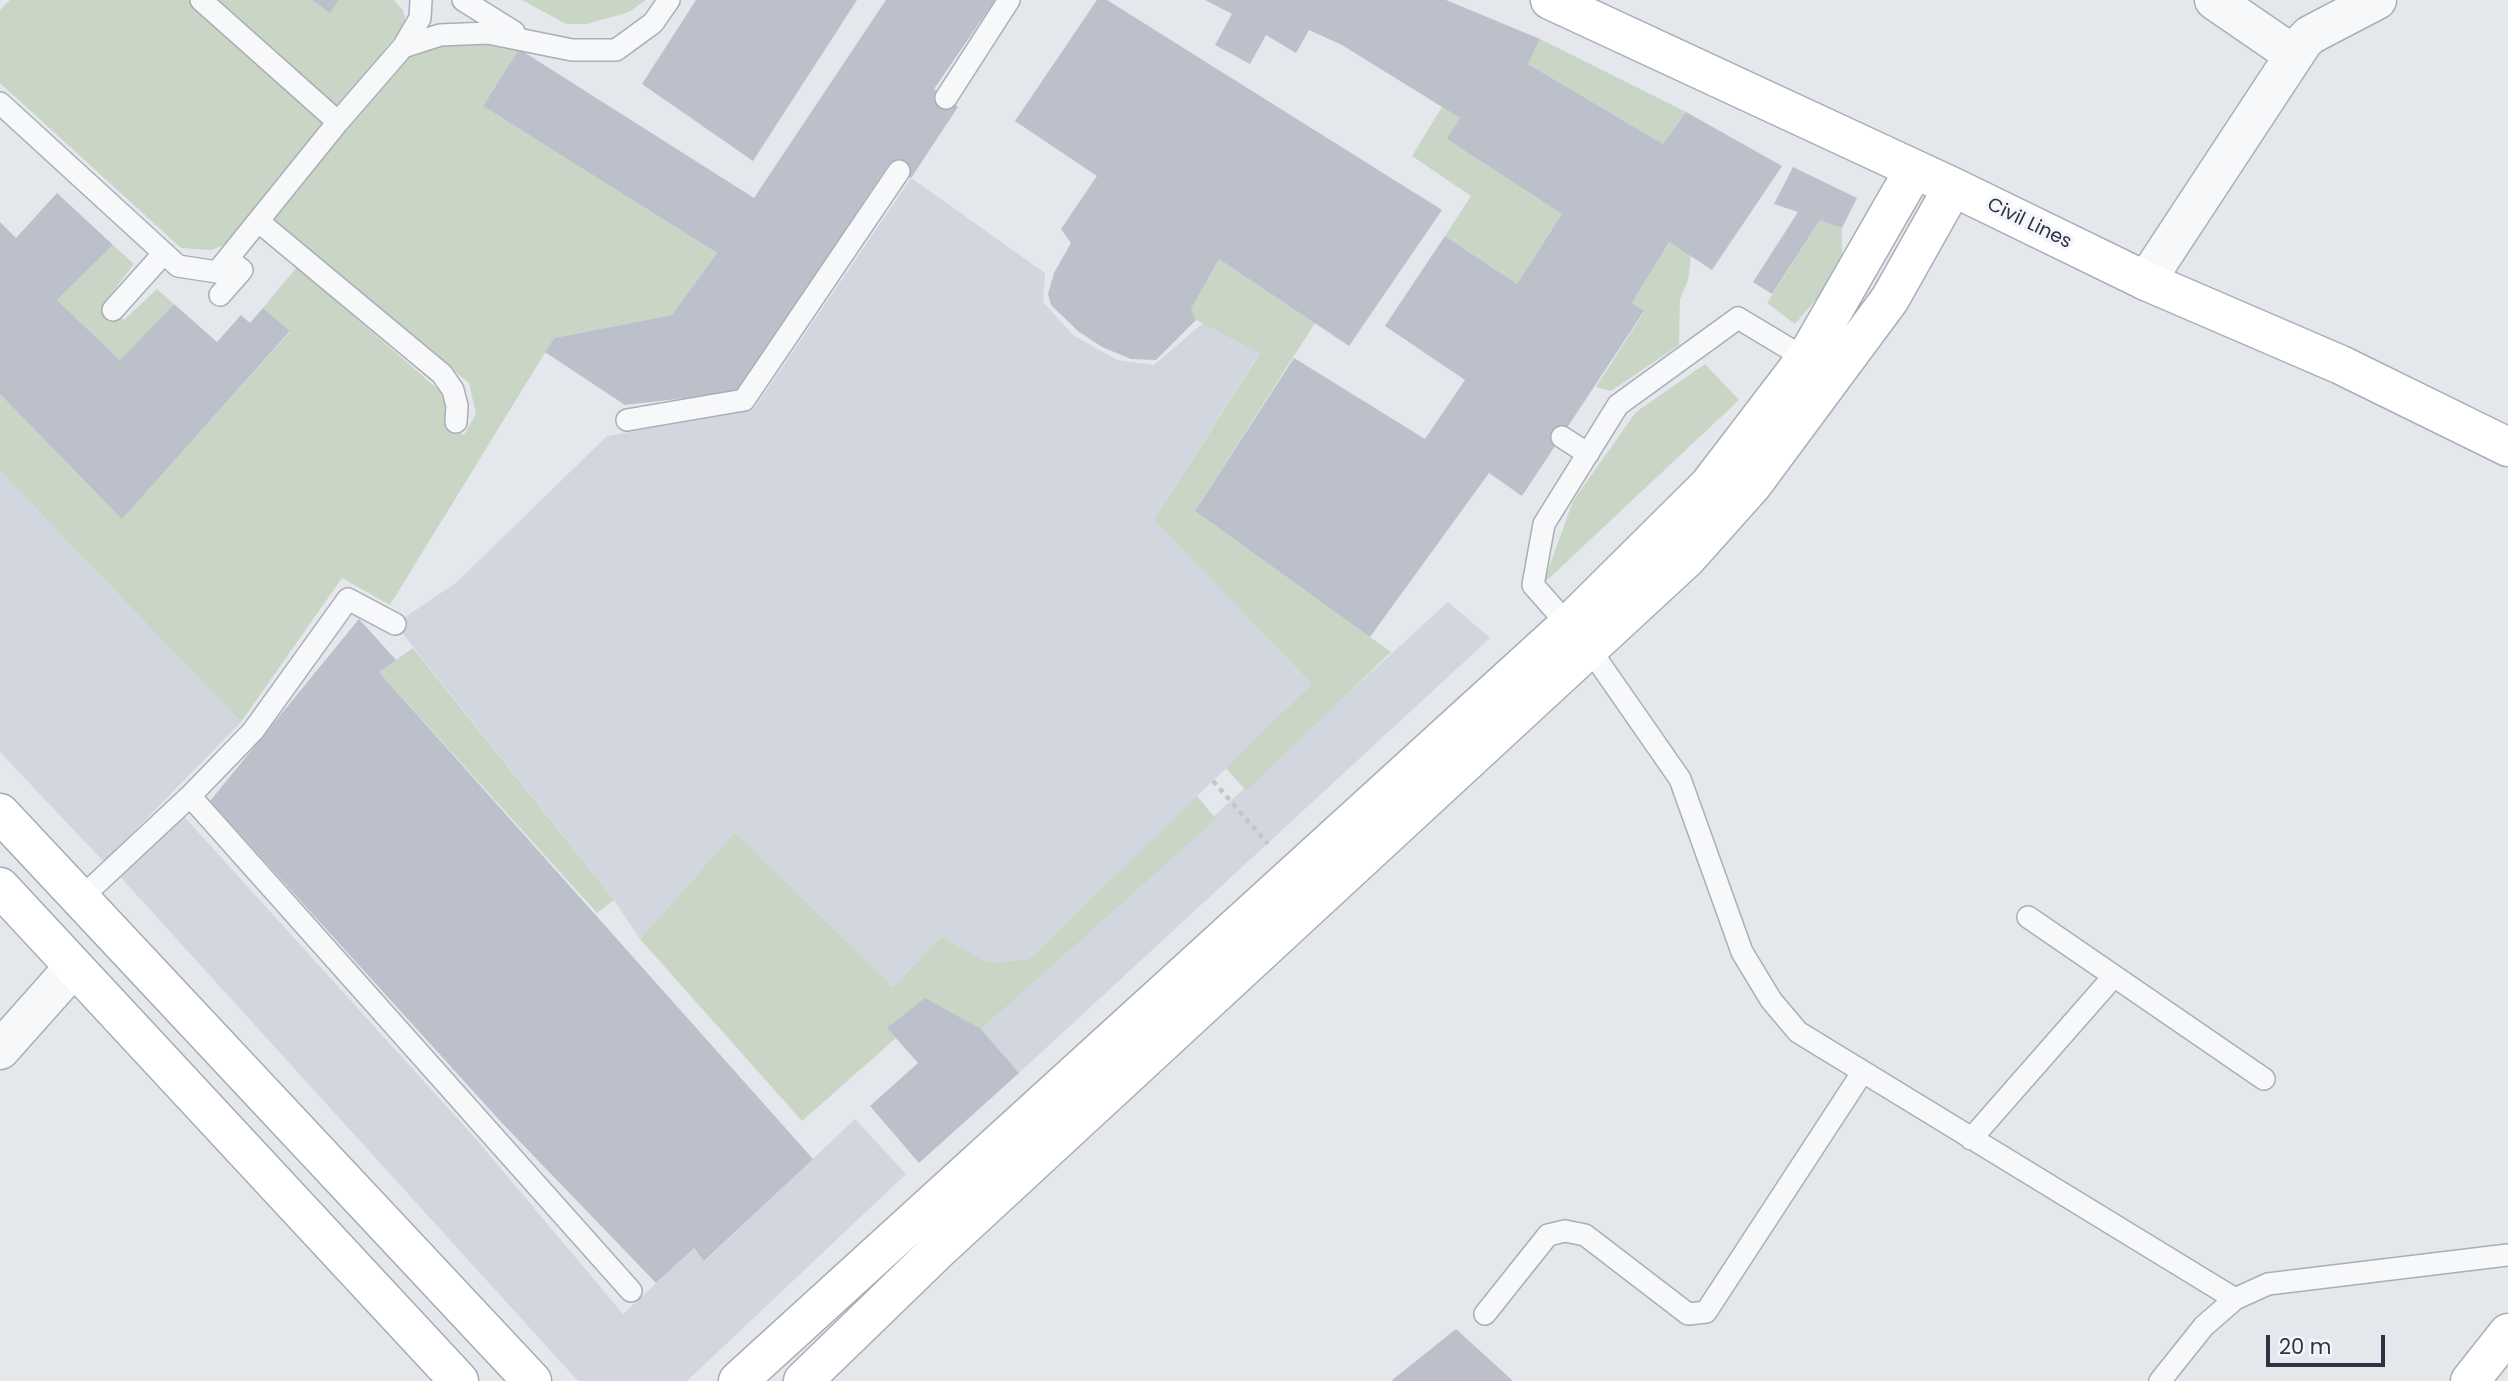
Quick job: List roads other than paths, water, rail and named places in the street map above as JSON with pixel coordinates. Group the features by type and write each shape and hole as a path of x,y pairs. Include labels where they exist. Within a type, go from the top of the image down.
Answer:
{"main road":[{"name":"Civil Lines","path":"1550,0 1953,187 2146,281 2341,365 2508,447"},
{"path":"1819,367 1914,170"},
{"path":"803,1381 1580,637 1709,485 1819,367 1890,299 1953,187"},
{"path":"738,1381 1294,874 1580,637"},
{"path":"0,813 532,1381"},
{"path":"0,887 459,1381"},
{"path":"46,937 81,898"},
{"path":"2470,1381 2508,1333"}],"street":[{"path":"2214,0 2294,55"},
{"path":"2146,281 2294,55 2310,35 2353,6"},
{"path":"0,1050 74,968"}],"lane":[{"path":"201,0 338,122"},
{"path":"0,103 178,265 217,272 338,122 403,47 420,18 421,0"},
{"path":"463,0 524,39"},
{"path":"403,47 440,35 488,33 572,50 616,50 653,23 669,0"},
{"path":"946,98 1009,0"},
{"path":"627,420 748,405 899,171"},
{"path":"258,220 442,374 453,390 457,406 456,422"},
{"path":"113,310 164,253"},
{"path":"220,295 242,270 228,259"},
{"path":"1819,367 1738,317 1618,405 1544,524 1533,585 1580,637 1681,779 1742,951 1771,1000 1798,1032 2235,1299"},
{"path":"1562,437 1588,454"},
{"path":"81,898 190,796 253,731 348,599 395,624"},
{"path":"190,796 631,1291"},
{"path":"2028,917 2264,1079"},
{"path":"1971,1139 2115,976"},
{"path":"1485,1314 1548,1235 1565,1231 1585,1236 1688,1314 1706,1312 1862,1073"},
{"path":"2160,1381 2204,1326 2235,1299 2268,1284 2508,1255"}]}
